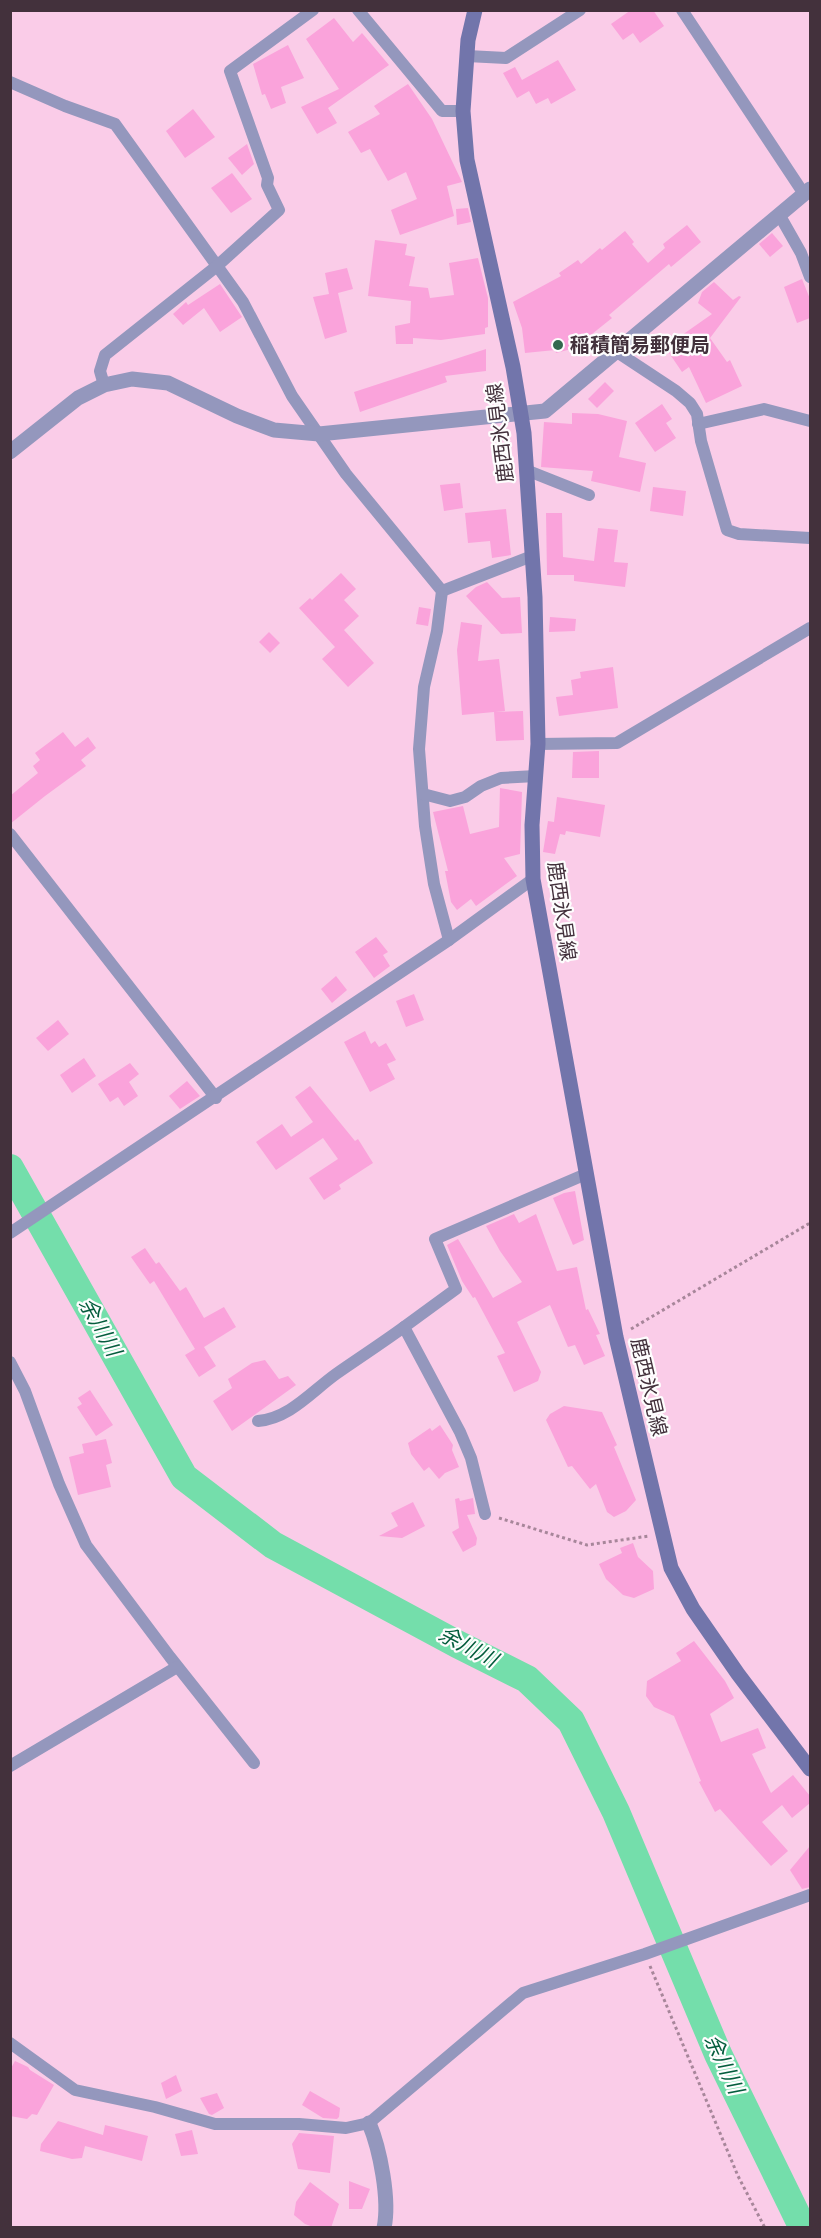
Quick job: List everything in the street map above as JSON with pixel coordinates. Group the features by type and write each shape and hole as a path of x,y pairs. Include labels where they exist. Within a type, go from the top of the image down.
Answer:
{"main road":[{"name":"鹿西氷見線","path":"475,10 467,56 463,111 467,160 513,367 524,433 535,597 538,744 532,825 533,879 616,1337 671,1568 693,1609 738,1674 810,1769"}],"street":[{"path":"104,385 100,371 105,355 217,266 279,210 267,184 268,178 230,71 313,10"},
{"path":"358,10 442,111 463,111"},
{"path":"467,56 506,57 580,10"},
{"path":"10,452 78,398 104,385 132,379 168,383 237,416 274,430 319,434 545,411 807,192 682,10"},
{"path":"10,82 65,106 116,124 243,302 292,396 346,474 442,591 437,631 424,687 419,749 425,826 434,884 449,940"},
{"path":"780,216 801,253 810,277"},
{"path":"617,352 676,391 690,403 696,414 701,441 727,530 739,534 810,538"},
{"path":"698,424 764,409 810,421"},
{"path":"526,470 589,495"},
{"path":"442,591 532,556"},
{"path":"538,744 617,742 810,628"},
{"path":"423,794 450,801 465,797 481,786 501,778 536,776"},
{"path":"10,834 216,1098"},
{"path":"10,1233 216,1098 449,940 533,879"},
{"path":"258,1421 273,1419 292,1409 334,1376 456,1289 435,1239 586,1174"},
{"path":"405,1327 460,1432 471,1458 486,1514"},
{"path":"10,1362 25,1392 59,1484 86,1545 177,1667 254,1763"},
{"path":"10,1766 177,1667"},
{"path":"10,2043 75,2090 155,2107 215,2124 299,2124 346,2128 369,2123 523,1993 645,1954 810,1895"},
{"path":"369,2123 378,2144 387,2215 384,2228"}],"path":[{"path":"616,1337 810,1223"},
{"path":"486,1514 587,1545 662,1534"},
{"path":"645,1954 738,2176 765,2228"}],"building":[{"path":"631,10 653,10 664,26 640,43 633,33 623,40 611,24"},
{"path":"334,18 353,42 362,33 389,65 328,108 337,123 317,134 301,107 339,89 306,39"},
{"path":"288,45 304,78 281,87 286,103 271,109 265,94 262,95 253,64"},
{"path":"558,60 576,90 551,104 548,98 536,104 529,91 517,98 503,73 515,67 522,80"},
{"path":"408,84 432,119 462,182 447,186 454,216 400,235 391,210 417,199 406,172 388,181 370,149 361,153 348,132 380,114 374,106"},
{"path":"193,109 215,137 185,158 166,131"},
{"path":"247,144 254,164 242,175 228,158"},
{"path":"232,173 252,199 231,213 211,188"},
{"path":"468,208 471,222 457,225 456,209"},
{"path":"687,225 701,242 671,267 669,264 609,315 612,318 587,338 573,342 575,348 556,353 555,350 525,353 522,328 513,302 561,276 559,273 578,260 581,264 625,231 634,242 632,244 648,263 665,248 663,244"},
{"path":"772,233 783,246 770,257 759,244"},
{"path":"375,240 407,244 405,255 415,257 409,286 428,288 430,298 454,295 449,263 478,258 488,298 488,327 485,328 485,334 441,340 413,338 413,344 396,344 395,326 410,323 411,301 368,296"},
{"path":"347,268 353,289 338,293 347,332 325,339 313,297 329,294 325,273"},
{"path":"802,279 810,299 810,318 797,323 784,287"},
{"path":"714,282 733,300 741,297 710,338 727,362 730,360 742,386 706,403 689,367 682,372 665,347 712,314 698,303 702,292"},
{"path":"220,284 242,317 220,332 204,308 183,325 173,314 186,302 188,305"},
{"path":"486,349 486,371 445,376 447,382 360,412 354,392"},
{"path":"605,382 614,391 597,408 588,399"},
{"path":"662,404 672,419 666,423 676,438 655,452 635,423"},
{"path":"572,413 598,414 627,421 619,457 646,463 640,492 591,481 593,471 541,467 544,422 572,424"},
{"path":"460,483 463,508 444,511 440,485"},
{"path":"653,487 686,491 683,516 650,511"},
{"path":"506,509 511,555 492,558 490,541 468,543 465,513"},
{"path":"546,513 562,513 563,557 594,561 598,528 618,530 614,562 628,563 625,587 574,581 574,575 547,575"},
{"path":"341,573 356,589 344,600 359,616 344,630 374,663 348,687 322,659 335,647 299,608 310,598 312,600"},
{"path":"487,582 502,598 520,597 522,633 501,634 466,596 476,587"},
{"path":"419,607 431,609 428,626 416,624"},
{"path":"550,617 576,619 575,631 549,632"},
{"path":"461,622 482,625 478,661 499,659 505,711 495,712 523,711 524,740 496,741 494,712 462,715 457,650"},
{"path":"269,632 280,643 270,653 259,642"},
{"path":"613,667 618,708 559,716 556,697 573,695 571,680 581,678 580,672"},
{"path":"63,732 75,747 88,737 96,748 81,760 86,766 10,824 10,796 38,773 33,766 40,760 35,753"},
{"path":"599,751 599,778 572,778 573,752"},
{"path":"500,788 522,792 520,854 504,858 517,876 476,906 471,899 457,910 451,902 445,871 448,871 433,812 463,806 470,834 499,827"},
{"path":"557,797 605,805 600,837 566,831 565,835 560,834 555,854 543,852 548,821 554,822"},
{"path":"376,937 388,952 383,955 390,966 374,978 355,952"},
{"path":"336,976 347,990 332,1003 321,989"},
{"path":"414,994 424,1020 406,1027 396,1001"},
{"path":"58,1020 69,1034 48,1051 36,1038"},
{"path":"365,1031 371,1044 375,1041 379,1047 386,1043 396,1060 387,1064 395,1079 370,1092 344,1042"},
{"path":"84,1058 96,1076 72,1093 60,1075"},
{"path":"130,1063 139,1074 129,1082 138,1096 124,1106 118,1097 110,1102 98,1084"},
{"path":"187,1081 200,1096 180,1109 169,1096"},
{"path":"310,1086 355,1141 358,1139 373,1163 339,1185 341,1189 324,1200 309,1178 338,1159 323,1138 276,1170 256,1142 282,1124 291,1137 313,1122 295,1097"},
{"path":"575,1191 584,1240 573,1245 553,1198"},
{"path":"514,1214 519,1223 536,1214 557,1271 577,1267 586,1310 588,1309 600,1334 596,1335 605,1356 584,1365 575,1345 568,1347 550,1305 517,1322 541,1372 538,1381 514,1392 497,1356 505,1353 475,1297 473,1298 462,1281 447,1245 458,1239 493,1298 522,1282 486,1226"},
{"path":"145,1248 156,1264 159,1262 180,1291 186,1287 204,1318 224,1307 236,1327 204,1347 216,1366 199,1377 185,1355 195,1349 154,1281 150,1284 131,1257"},
{"path":"265,1360 279,1379 288,1376 296,1385 232,1431 213,1401 232,1388 228,1379 252,1363"},
{"path":"90,1390 113,1425 96,1436 77,1407 82,1404 78,1398"},
{"path":"564,1406 602,1412 617,1445 614,1447 636,1500 626,1511 614,1517 607,1512 596,1484 590,1489 572,1466 568,1467 546,1420 550,1414"},
{"path":"440,1425 453,1445 452,1450 459,1467 445,1473 439,1479 429,1467 424,1471 411,1454 408,1443 430,1428 432,1431"},
{"path":"106,1439 112,1463 106,1465 111,1487 78,1495 69,1457 84,1453 82,1444"},
{"path":"459,1498 460,1501 473,1498 475,1514 467,1515 477,1538 476,1545 463,1552 452,1532 459,1528 455,1499"},
{"path":"413,1502 425,1526 402,1538 379,1536 398,1526 391,1513"},
{"path":"633,1543 638,1557 653,1571 654,1589 634,1598 623,1595 606,1579 599,1564 622,1553 620,1548"},
{"path":"694,1641 725,1681 734,1698 710,1714 721,1742 758,1728 766,1748 752,1754 771,1793 793,1775 810,1796 810,1803 792,1818 782,1805 762,1822 788,1851 771,1866 720,1809 715,1812 699,1782 701,1781 674,1716 654,1707 646,1696 647,1681 681,1661 676,1653"},
{"path":"810,1846 810,1887 802,1889 790,1870"},
{"path":"15,2061 54,2085 37,2115 32,2114 27,2119 10,2116 10,2070"},
{"path":"176,2075 182,2091 166,2099 161,2083"},
{"path":"310,2091 340,2108 339,2117 337,2119 323,2118 302,2105"},
{"path":"217,2093 224,2108 212,2115 209,2114 200,2098"},
{"path":"58,2121 103,2135 105,2125 148,2136 142,2161 85,2146 82,2158 72,2159 40,2151 41,2144"},
{"path":"192,2130 198,2154 181,2156 175,2134"},
{"path":"299,2133 334,2136 330,2173 298,2169 292,2144"},
{"path":"349,2181 370,2189 362,2209 349,2209"},
{"path":"310,2182 339,2204 331,2228 316,2228 305,2224 294,2215 296,2202"}],"waterway":[{"name":"余川川","path":"10,1168 184,1477 273,1545 527,1679 571,1721 616,1812 718,2054 803,2228"}],"place":[{"name":"稲積簡易郵便局","path":"558,345"}]}
